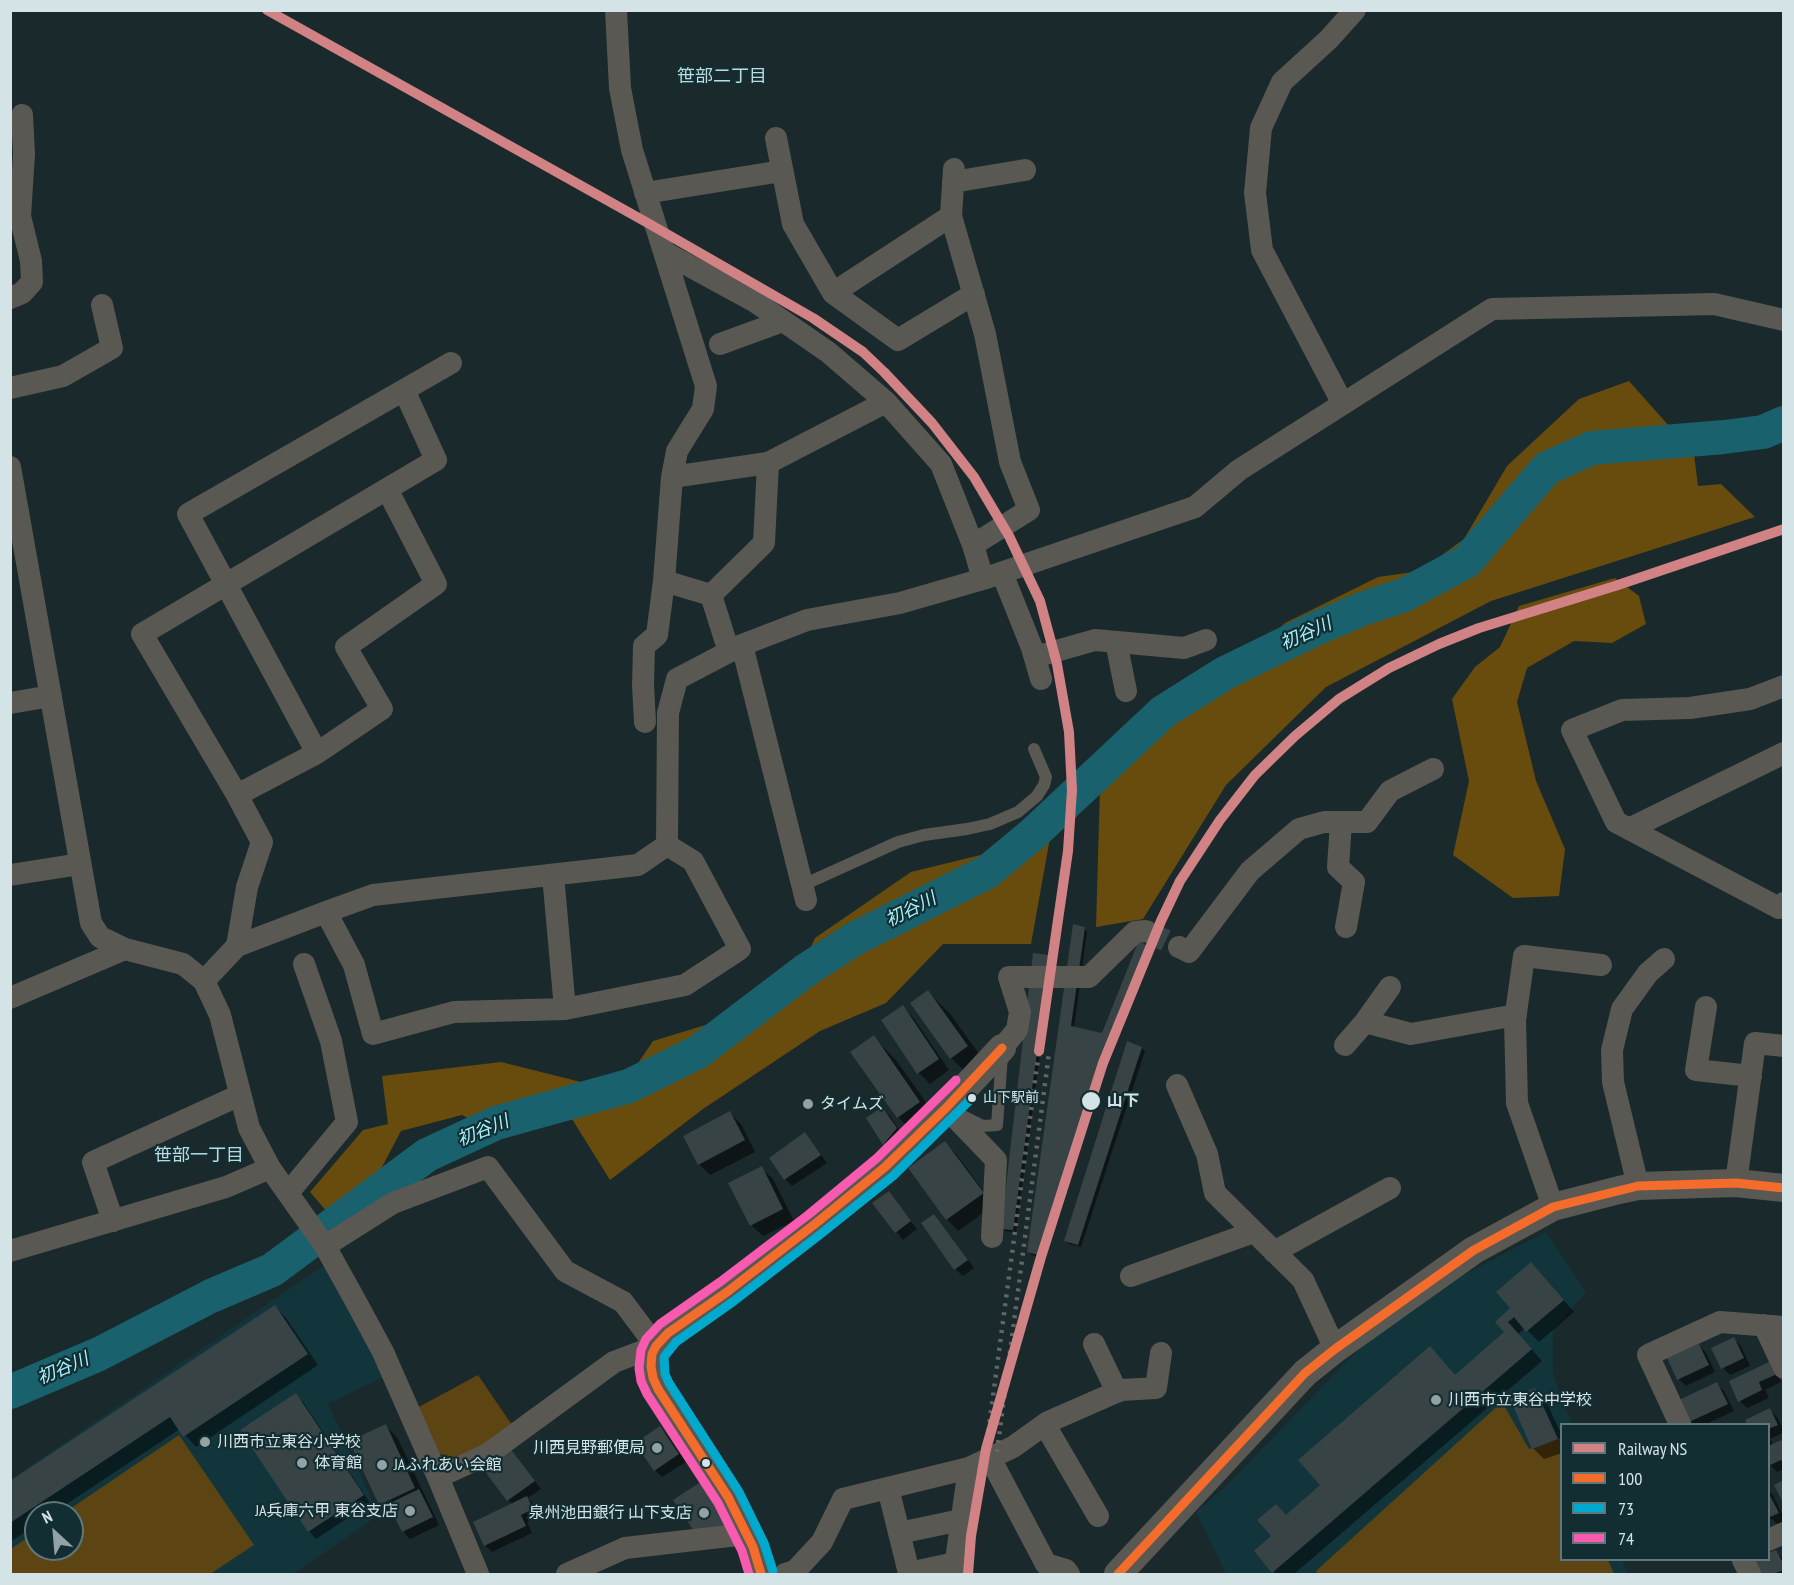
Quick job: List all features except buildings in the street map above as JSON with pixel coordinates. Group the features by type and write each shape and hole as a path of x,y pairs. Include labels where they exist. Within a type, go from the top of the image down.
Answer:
{"street":[{"path":"616,10 620,88 632,150 706,386 703,409 677,451 672,477 664,581 657,635 644,646 645,722"},
{"path":"1343,404 1262,250 1255,193 1261,128 1282,82 1329,39 1355,10"},
{"path":"10,298 22,293 32,282 31,261 20,216 24,154 22,115"},
{"path":"776,138 794,224 833,293 898,340 974,294"},
{"path":"973,545 1029,510 1010,462 986,334 951,216 954,175 1025,170"},
{"path":"645,193 782,171"},
{"path":"833,293 951,216"},
{"path":"664,252 754,301 828,352 886,402 941,464 973,545 1035,657 1041,679"},
{"path":"667,845 668,713 677,679 736,649 807,620 900,603 992,576 1195,507 1239,470 1492,309 1714,304 1784,320"},
{"path":"10,388 63,376 112,348 102,305"},
{"path":"720,344 783,321"},
{"path":"316,753 188,514 451,363"},
{"path":"237,946 247,887 262,842 237,795 142,634 436,460 404,390"},
{"path":"672,477 768,463 886,402"},
{"path":"711,595 764,543 768,463"},
{"path":"10,467 16,520 51,696 91,923 100,937 125,948 183,964 204,981 220,1015 249,1128 270,1168 325,1246 383,1352 478,1575"},
{"path":"237,795 316,753 382,709 346,647 436,584 387,489"},
{"path":"664,581 711,595 736,649 805,892"},
{"path":"1035,657 1095,640 1184,648 1206,639"},
{"path":"1116,642 1126,691"},
{"path":"1782,909 1616,822 1572,730 1622,710 1690,708 1750,699 1784,686"},
{"path":"10,703 51,696"},
{"path":"1629,829 1784,753"},
{"path":"1179,947 1189,952 1250,871 1299,829 1324,822 1367,822 1390,791 1433,769"},
{"path":"1341,822 1338,867 1354,882 1346,927"},
{"path":"204,981 237,946 374,895 638,865 667,845"},
{"path":"326,912 354,965 373,1034 454,1012 565,1009 685,985 740,949 693,861 667,845"},
{"path":"10,875 80,864"},
{"path":"553,875 565,1009"},
{"path":"761,1575 753,1547 728,1497 658,1389 651,1366 652,1354 656,1346 668,1333 735,1286 876,1174 946,1108 1017,1030 1020,1012 1009,977 1089,977 1135,932 1146,931"},
{"path":"10,998 125,948"},
{"path":"1553,1207 1516,1103 1516,1015 1524,956 1601,965"},
{"path":"1638,1186 1613,1082 1612,1050 1622,1009 1648,973 1664,959"},
{"path":"288,1193 347,1122 331,1041 304,964"},
{"path":"1345,1045 1390,987"},
{"path":"1706,1007 1696,1070 1751,1076"},
{"path":"1365,1022 1411,1034 1516,1015"},
{"path":"1736,1184 1755,1043 1784,1046"},
{"path":"1177,1085 1207,1154 1215,1193 1303,1280 1335,1349"},
{"path":"113,1221 93,1162 240,1095"},
{"path":"946,1108 996,1160 992,1237"},
{"path":"325,1246 393,1203 488,1167 565,1271 623,1302 656,1346"},
{"path":"14,1244 113,1221 226,1187 270,1168"},
{"path":"1118,1575 1305,1373 1474,1250 1553,1207 1638,1186 1736,1184 1784,1188"},
{"path":"1274,1252 1390,1188"},
{"path":"1131,1276 1254,1232"},
{"path":"1679,1423 1648,1355 1720,1322 1774,1326 1784,1368"},
{"path":"1094,1344 1117,1392"},
{"path":"438,1477 488,1454 614,1362 656,1346"},
{"path":"785,1575 795,1571 822,1542 843,1500 969,1468 1012,1447 1045,1425 1117,1392 1156,1388 1161,1353"},
{"path":"1045,1425 1098,1516"},
{"path":"990,1458 1046,1564 1066,1570 1070,1575"},
{"path":"888,1488 909,1573 955,1569 969,1468"},
{"path":"899,1533 962,1520"},
{"path":"1770,1539 1784,1533"},
{"path":"567,1575 625,1548 746,1534"},
{"path":"1743,1561 1750,1575"}],"lane":[{"path":"805,892 898,842 924,835 967,830 990,824 1018,812 1037,796 1044,785 1046,777 1034,749"},
{"path":"946,1108 983,1126 997,1125 1002,1048"}],"shaded area":[{"path":"1629,381 1694,454 1698,486 1721,484 1755,517 1491,601 1326,687 1226,785 1143,919 1096,927 1100,787 1183,717 1285,623 1378,577 1420,571 1464,539 1507,466 1579,399"},
{"path":"1615,578 1639,596 1646,624 1612,643 1574,641 1527,668 1517,702 1536,781 1565,849 1559,896 1513,898 1453,855 1469,781 1452,699 1475,667 1500,647 1519,606"},
{"path":"1050,838 1031,944 943,944 886,1003 820,1031 703,1109 610,1180 572,1119 497,1133 462,1115 401,1131 381,1169 328,1213 310,1192 363,1130 388,1124 382,1076 501,1062 581,1082 634,1069 653,1041 788,1000 815,938 911,872"},
{"name":"川西市立東谷中学校","path":"1546,1232 1586,1292 1553,1330 1553,1375 1572,1423 1560,1423 1560,1561 1622,1561 1628,1574 1226,1574 1196,1512 1226,1486 1350,1358 1407,1304"},
{"name":"川西市立東谷小学校","path":"326,1264 385,1376 328,1404 379,1515 293,1574 11,1574 11,1479"},
{"path":"478,1375 512,1425 464,1459 434,1453 415,1409"},
{"path":"1502,1402 1529,1449 1560,1438 1560,1561 1608,1561 1614,1574 1318,1574 1316,1571"},
{"path":"179,1435 254,1545 210,1574 11,1574 11,1549 24,1540 24,1561 84,1561 84,1501 82,1501"}],"waterway":[{"name":"初谷川","path":"10,1392 99,1354 211,1296 272,1270 427,1155 496,1123 629,1086 698,1052 806,970 854,939 987,872 1034,833 1163,712 1225,673 1313,630 1362,609 1404,595 1467,561 1547,468 1592,448 1763,432 1784,423"}],"tunnel":[{"path":"1146,931 1179,947"}],"railway":[{"path":"986,1449 1039,1051"},
{"path":"997,1452 1049,1053"}],"rail line":[{"name":"NS","path":"267,10 813,318 863,352 884,372 932,423 974,477 1009,536 1040,601 1057,664 1069,732 1072,790 1068,851 1039,1051"},
{"name":"NS","path":"968,1574 971,1536 986,1449 1041,1257 1103,1063 1161,921 1180,881 1220,820 1255,775 1295,736 1339,699 1389,668 1439,644 1479,628 1615,586 1784,529"}],"transit line":[{"name":"100","path":"761,1574 753,1547 728,1497 658,1389 653,1378 652,1354 668,1333 727,1292 885,1167 946,1108 1002,1048"},
{"name":"74","path":"749,1574 742,1551 718,1503 647,1394 641,1381 639,1368 641,1350 646,1339 660,1324 808,1215 877,1158 956,1080"},
{"name":"73","path":"773,1571 764,1543 739,1492 669,1383 665,1374 664,1357 676,1342 734,1301 893,1176 972,1098"},
{"name":"100","path":"1118,1574 1305,1373 1474,1250 1553,1207 1638,1186 1736,1183 1784,1188"}],"place":[{"name":"山下駅前","path":"972,1098"},
{"name":"山下","path":"1091,1101"},
{"name":"タイムズ","path":"808,1104"},
{"name":"川西市立東谷中学校","path":"1436,1400"},
{"name":"川西市立東谷小学校","path":"205,1442"},
{"name":"川西見野郵便局","path":"657,1448"},
{"name":"体育館","path":"302,1463"},
{"name":"JAふれあい会館","path":"382,1465"},
{"name":"JA兵庫六甲 東谷支店","path":"410,1511"},
{"name":"泉州池田銀行 山下支店","path":"704,1513"}],"district":[{"name":"笹部二丁目","path":"722,77"},
{"name":"笹部一丁目","path":"199,1156"}]}
